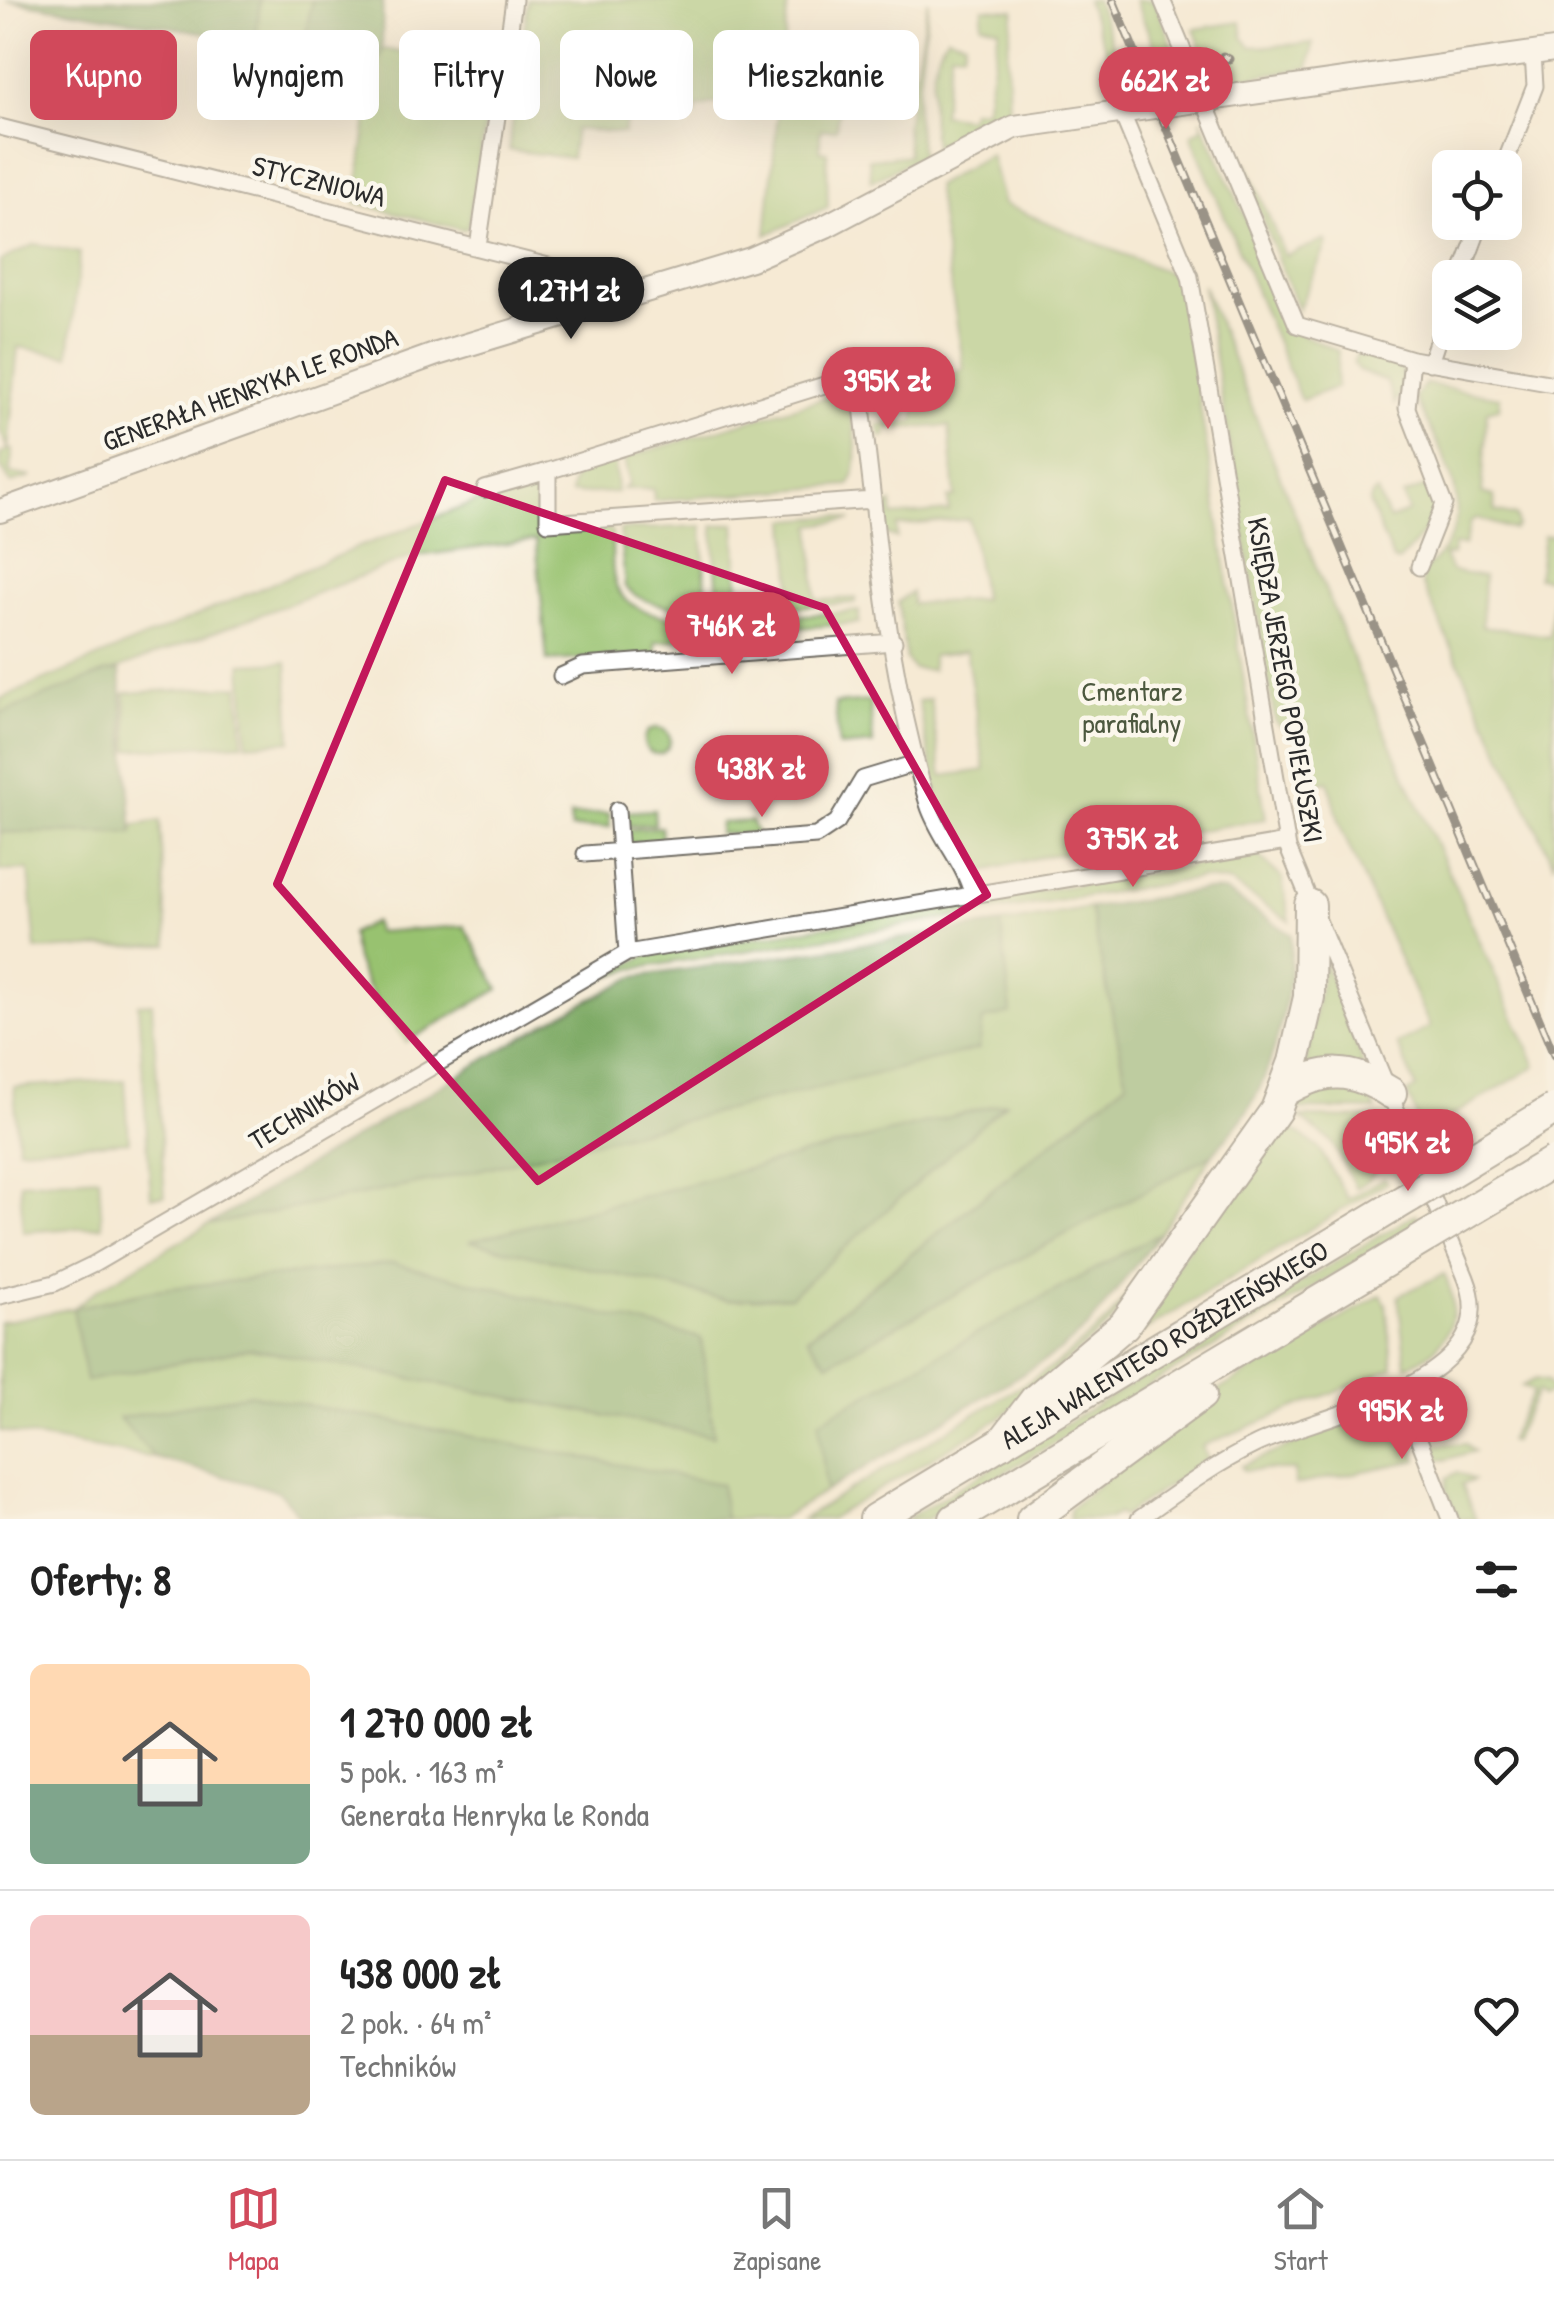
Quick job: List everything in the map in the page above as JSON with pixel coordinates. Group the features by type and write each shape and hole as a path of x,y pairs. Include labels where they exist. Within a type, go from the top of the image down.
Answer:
{"highway":[{"path":"1002,1443 1035,1400 1124,1325 1248,1152 1285,1092 1309,997 1310,905"},
{"path":"1285,1092 1328,1071 1368,1078 1391,1092"},
{"name":"ALEJA WALENTEGO ROŹDZIEŃSKIEGO","path":"876,1519 1554,1109"},
{"name":"ALEJA WALENTEGO ROŹDZIEŃSKIEGO","path":"955,1519 1554,1161"},
{"path":"1032,1519 1056,1507 1171,1414 1270,1353 1342,1288"}],"street":[{"path":"478,248 514,0"},
{"path":"1162,0 1296,325 1412,359 1554,384"},
{"path":"1510,150 1544,52"},
{"name":"GENERAŁA HENRYKA LE RONDA","path":"0,511 437,354 698,278 797,239 1004,130 1544,52"},
{"name":"KSIĘDZA JERZEGO POPIEŁUSZKI","path":"1121,112 1190,277 1286,842 1470,1286 1474,1308 1470,1332 1456,1356 1399,1388 1257,1444 1140,1519"},
{"name":"STYCZNIOWA","path":"0,128 592,277 606,288 612,303"},
{"path":"1430,363 1434,350"},
{"path":"1412,359 1407,408 1444,504 1418,568"},
{"path":"486,488 850,377 878,361"},
{"path":"850,377 862,406 872,500 916,763 930,811 966,870 972,894"},
{"path":"548,471 548,523 872,500"},
{"path":"561,676 583,666 894,642"},
{"path":"585,854 816,836 845,813 863,779 916,763"},
{"path":"617,810 627,952"},
{"name":"TECHNIKÓW","path":"0,1296 55,1283 94,1264 627,952 1286,842"},
{"path":"1399,1388 1450,1519"}],"highlighted area":[{"path":"445,480 825,608 987,895 538,1181 277,884"}],"green space":[{"path":"6,0 260,0 257,30 197,31"},
{"path":"260,0 312,0 307,30 255,30"},
{"path":"312,0 383,0 379,59 379,30 307,30"},
{"path":"528,0 788,0 786,30 713,30 713,104 696,108 696,114 693,114 693,30 560,30 560,120 627,120 624,133 575,129 571,158 509,150 513,120 540,120 540,30 524,30"},
{"path":"928,0 919,83 919,52"},
{"path":"1086,0 1096,0 1130,90 1123,92"},
{"path":"1135,0 1155,0 1183,72 1180,83 1171,86"},
{"path":"983,8 1014,10 1007,53 1009,110 934,147 933,75 947,36 965,41 963,52 951,51 942,114 969,118 971,110 985,109 999,28 981,23"},
{"path":"1241,22 1243,37 1251,47 1313,43 1309,68 1221,81 1229,63 1220,58 1211,74 1194,29"},
{"path":"382,49 399,52 399,120 486,120 468,227 463,230 356,203 367,120 379,120"},
{"path":"1201,119 1297,332 1338,351 1336,387 1302,400 1299,396 1191,135 1203,127"},
{"path":"777,120 837,120 836,129 820,130 820,151 827,152 828,207 766,235"},
{"path":"907,120 917,120 921,156 871,181 869,159 908,155"},
{"name":"Cmentarz parafialny","path":"990,154 1003,204 1176,276 1182,292 1266,819 1040,857 981,872 940,806 918,701 930,699 942,776 985,770 966,651 932,656 932,670 913,669 906,660 898,602 911,592 912,604 983,599 969,519 897,526 897,538 883,533 880,508 892,503 893,516 949,511 948,498 955,497 949,426 887,429 886,437 881,437 878,425 914,421 919,391 964,369 935,186"},
{"path":"1247,164 1285,256 1325,240 1327,244 1298,310 1241,166"},
{"path":"35,244 80,253 69,356 18,347 8,450 0,430 0,261"},
{"path":"1203,285 1358,671 1536,1066 1423,1133 1407,1093 1416,1088 1397,1044 1430,1027 1342,831 1328,781 1316,783 1306,723 1281,727 1275,722"},
{"path":"1357,354 1402,364 1402,390 1395,404 1386,381 1359,371 1353,363"},
{"path":"1426,384 1500,397 1499,408 1487,411 1482,493 1494,496 1495,511 1516,516 1518,526 1514,530 1477,518 1471,521 1464,545 1454,545 1452,555 1444,555 1451,571 1484,577 1482,626 1549,636 1554,580 1554,865 1422,584 1423,571 1443,551 1454,530 1457,508 1447,465 1415,397"},
{"path":"834,395 843,398 848,406 854,428 855,467 849,485 654,501 653,489 623,489 629,483 624,458"},
{"path":"13,450 10,473 32,477 11,483 0,466 0,454"},
{"path":"615,461 617,492 571,494 571,485 579,474"},
{"path":"536,479 537,530 607,527 612,532 615,582 626,600 674,618 744,619 744,632 656,642 656,655 547,661 536,540 411,557 0,714 0,699 356,548"},
{"path":"1434,483 1437,506 1429,526 1398,562 1393,560 1369,503 1373,494 1377,492 1389,520 1409,511 1403,496"},
{"path":"838,516 852,520 812,525 816,600 856,598 855,603 793,607 787,520"},
{"path":"735,523 740,608 724,611 719,607 713,526"},
{"path":"702,526 707,610 653,603 625,587 620,530"},
{"path":"1554,535 1554,580 1538,577 1544,536"},
{"path":"859,611 859,623 751,632 750,619"},
{"path":"287,662 291,741 247,744 242,664"},
{"path":"120,671 133,833 0,832 0,714 106,672"},
{"path":"239,686 243,743 129,750 125,693"},
{"path":"870,701 873,744 839,747 835,704"},
{"path":"657,728 666,732 670,741 666,750 657,754 648,750 644,741 648,732"},
{"path":"654,810 655,824 624,826 623,812"},
{"path":"609,813 610,827 571,829 570,816"},
{"path":"160,821 168,945 36,950 29,870 0,871 0,832 132,833 135,825"},
{"path":"751,821 757,834 719,834 720,823"},
{"path":"661,827 662,841 630,844 625,839 624,830"},
{"path":"1257,855 1282,878 1290,921 1231,883 1201,878 632,969 605,977 576,995 573,990 648,955"},
{"path":"1205,890 1224,891 1291,934 1290,973 1277,1038 1264,1079 1236,1126 1213,1154 828,1363 807,1338 1127,1082 1090,908"},
{"path":"1090,908 1127,1082 807,1337 829,1363 1213,1154 1160,1233 820,1421 826,1491 780,1519 725,1519 720,1484 120,1417 155,1458 0,1431 0,1322 73,1308 98,1289 208,1225 441,1179 1011,1012 1001,924","holes":["1004,1103 791,1296 728,1300 472,1241","73,1309 713,1436 250,1348 87,1380"]},
{"path":"374,922 376,932 464,926 499,989 406,1042 370,991 353,949 351,933"},
{"path":"1001,924 1011,1013 983,1020 979,1049 441,1179 208,1225 548,1022 634,977"},
{"path":"1324,962 1361,1056 1363,1067 1304,1072"},
{"path":"152,1003 165,1196 151,1197 138,1004"},
{"path":"125,1080 129,1141 18,1148 14,1087"},
{"path":"1366,1086 1376,1110 1287,1109 1306,1087"},
{"path":"1007,1102 791,1296 728,1300 469,1241"},
{"path":"1299,1117 1380,1118 1385,1130 1381,1130 1381,1157 1371,1177 1356,1188 1331,1141"},
{"path":"1280,1120 1319,1148 1348,1199 1384,1178 1387,1182 1116,1348"},
{"path":"99,1177 102,1226 23,1232 20,1182"},
{"path":"1202,1191 1110,1324 1000,1418 829,1519 802,1519 1055,1365 1108,1320"},
{"path":"1416,1214 1420,1221 1370,1253 927,1519 906,1519"},
{"path":"1160,1233 1089,1326 1060,1351 826,1491 819,1421"},
{"path":"393,1263 701,1338 714,1436 250,1348 86,1381 73,1308 154,1290"},
{"path":"1444,1274 1452,1303 1448,1329 1432,1351 1406,1366 1398,1296"},
{"path":"1381,1295 1386,1304 1393,1368 1202,1446 1208,1459 1122,1517 1118,1513 1109,1519 1069,1519 1070,1508 1195,1404"},
{"path":"1536,1379 1547,1381 1554,1392 1542,1396 1538,1391 1512,1442 1508,1441 1533,1392 1522,1386"},
{"path":"249,1394 721,1484 725,1519 302,1519 278,1491 155,1458 119,1418"},
{"path":"1379,1410 1399,1424 1418,1460 1295,1485 1294,1470 1243,1470 1241,1466"},
{"path":"1465,1443 1474,1451 1445,1460 1436,1459 1428,1445"},
{"path":"1458,1472 1473,1480 1461,1485 1476,1519 1458,1519 1446,1489 1447,1478"}],"railway":[{"path":"1113,0 1554,1055"},
{"path":"1223,56 1229,59"}]}
